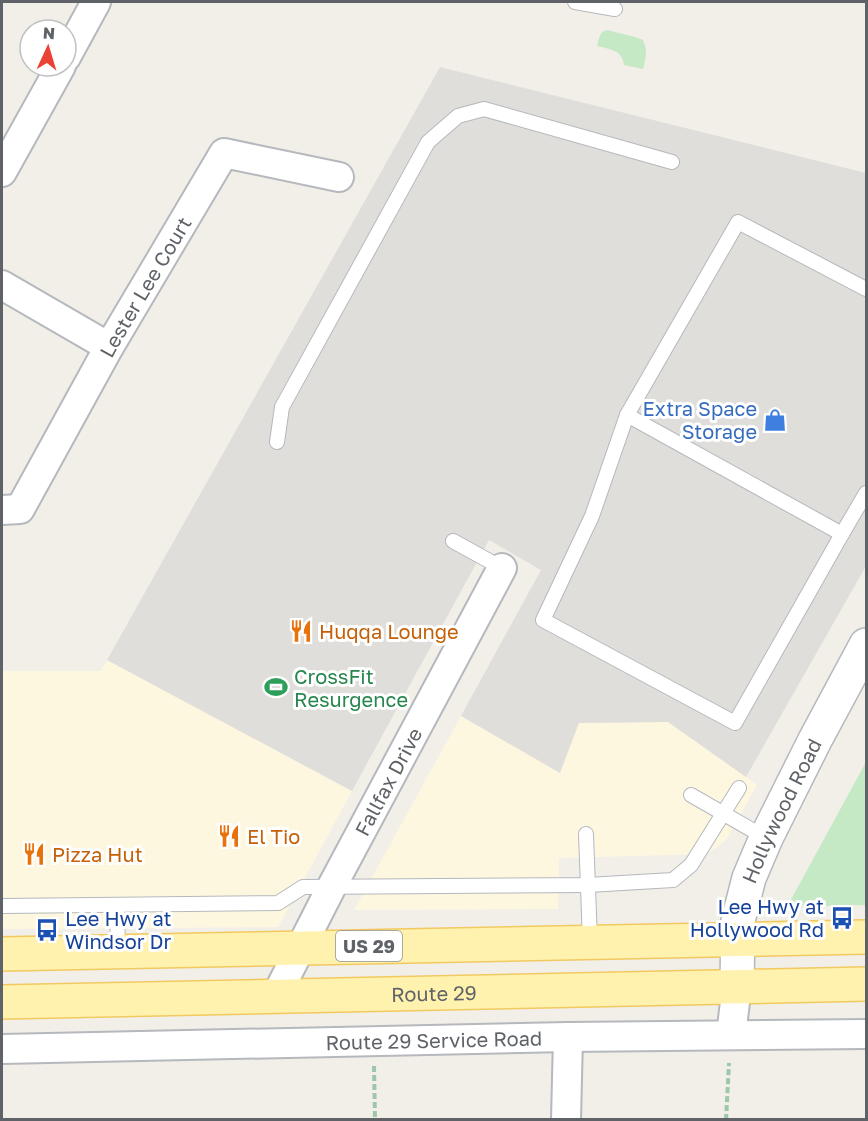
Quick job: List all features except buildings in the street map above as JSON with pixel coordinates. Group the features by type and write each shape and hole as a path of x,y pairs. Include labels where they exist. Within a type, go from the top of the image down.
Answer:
{"main road":[{"name":"US 29","path":"2,954 867,937"},
{"name":"Route 29","path":"2,1002 867,984"}],"street":[{"path":"78,35 96,2"},
{"path":"2,172 54,78"},
{"name":"Lester Lee Court","path":"2,510 20,509 109,347 224,153 339,177"},
{"path":"2,285 109,347"},
{"name":"Fallfax Drive","path":"276,996 502,568"},
{"name":"Hollywood Road","path":"737,986 738,921 749,878 766,838 815,740 867,645"},
{"path":"731,1035 737,986"},
{"name":"Route 29 Service Road","path":"2,1049 568,1037 867,1034"},
{"path":"566,1119 568,1037"}],"lane":[{"path":"574,2 615,9"},
{"path":"277,442 282,407 287,397 428,142 458,116 484,109 672,162"},
{"path":"867,289 738,222 627,415 592,516 543,620 735,723 867,493"},
{"path":"627,415 842,534"},
{"path":"453,541 502,568"},
{"path":"2,906 278,903 303,888 588,885 673,880 691,865 739,788"},
{"path":"691,795 766,838"},
{"path":"586,834 590,941"},
{"path":"117,906 118,951"}],"path":[{"path":"726,1119 731,1035"},
{"path":"374,1042 375,1119"}],"shaded area":[{"path":"440,67 866,173 866,566 746,777 668,722 579,723 560,773 461,716 541,570 489,540 352,791 107,660"},
{"path":"107,660 352,791 278,927 2,929 2,671 101,671"},
{"path":"461,716 560,773 578,723 668,722 757,785 726,840 707,854 559,858 558,909 354,910"}],"green space":[{"path":"607,30 643,40 646,54 643,69 624,65 618,53 597,46 601,34"},
{"path":"866,762 866,905 787,907"}],"place":[{"name":"Extra Space Storage","path":"775,420"},
{"name":"Huqqa Lounge","path":"301,631"},
{"name":"CrossFit Resurgence","path":"276,687"},
{"name":"El Tio","path":"229,836"},
{"name":"Pizza Hut","path":"34,854"},
{"name":"Lee Hwy at Hollywood Rd","path":"842,918"},
{"name":"Lee Hwy at Windsor Dr","path":"47,930"}]}
